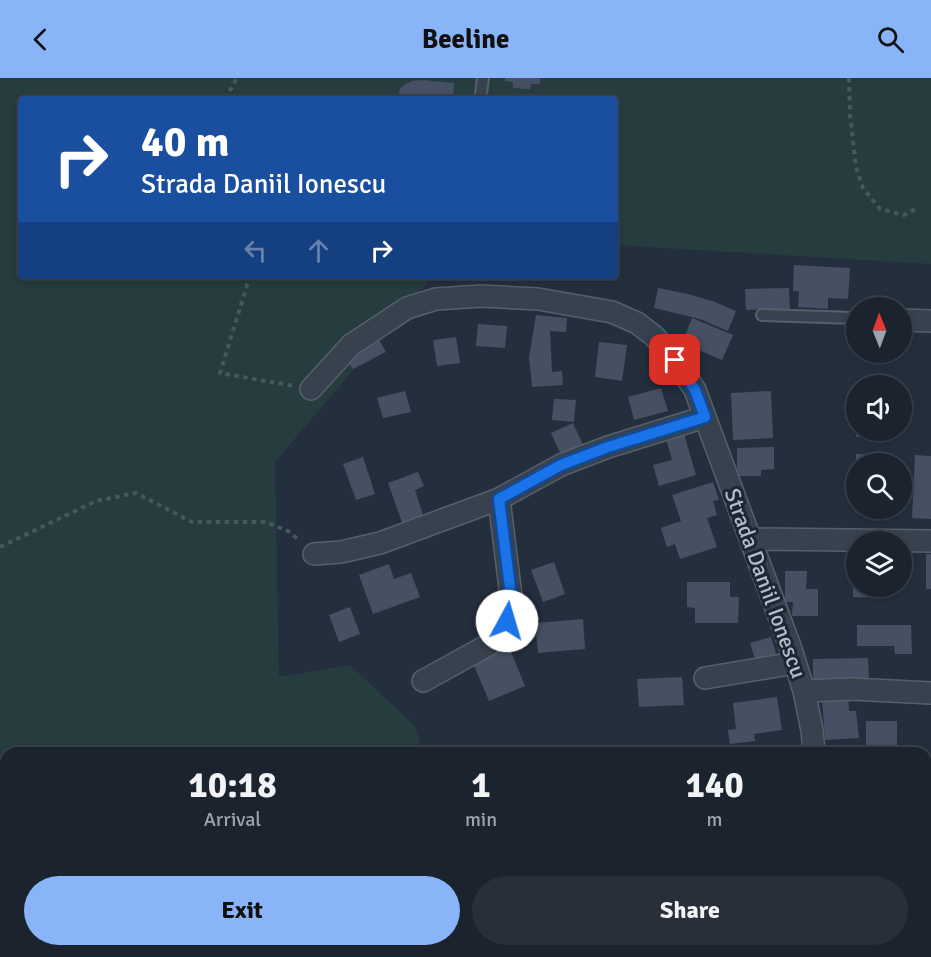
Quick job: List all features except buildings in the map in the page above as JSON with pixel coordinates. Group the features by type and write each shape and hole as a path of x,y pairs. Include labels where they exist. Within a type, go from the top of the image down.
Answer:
{"street":[{"name":"Strada Daniil Ionescu","path":"311,389 351,345 407,308 436,299 480,296 538,299 612,312 637,323 654,336 675,360 695,390 795,663 804,691 813,747"},
{"path":"912,320 931,321"},
{"path":"314,554 340,552 380,543 499,499 561,465 608,447 705,417"},
{"path":"423,681 490,644 500,635 507,621 511,596 499,499"},
{"path":"751,539 931,541"},
{"path":"705,678 795,663"},
{"path":"804,691 852,689 931,693"}],"lane":[{"path":"481,94 483,78"},
{"path":"762,315 846,318"}],"path":[{"path":"227,96 237,78"},
{"path":"849,78 850,115 856,167 863,188 880,209 904,214 916,209"},
{"path":"246,279 248,282 220,373 311,389"},
{"path":"0,548 96,501 136,493 192,522 266,522 288,531 314,554"}],"green space":[{"path":"0,78 931,78 931,264 618,245 618,96 18,96 18,279 430,279 275,462 279,677 350,665 415,726 421,747 0,747"}],"route":[{"path":"507,621 511,596 499,499 561,465 608,447 705,417 695,390 675,360"}]}
